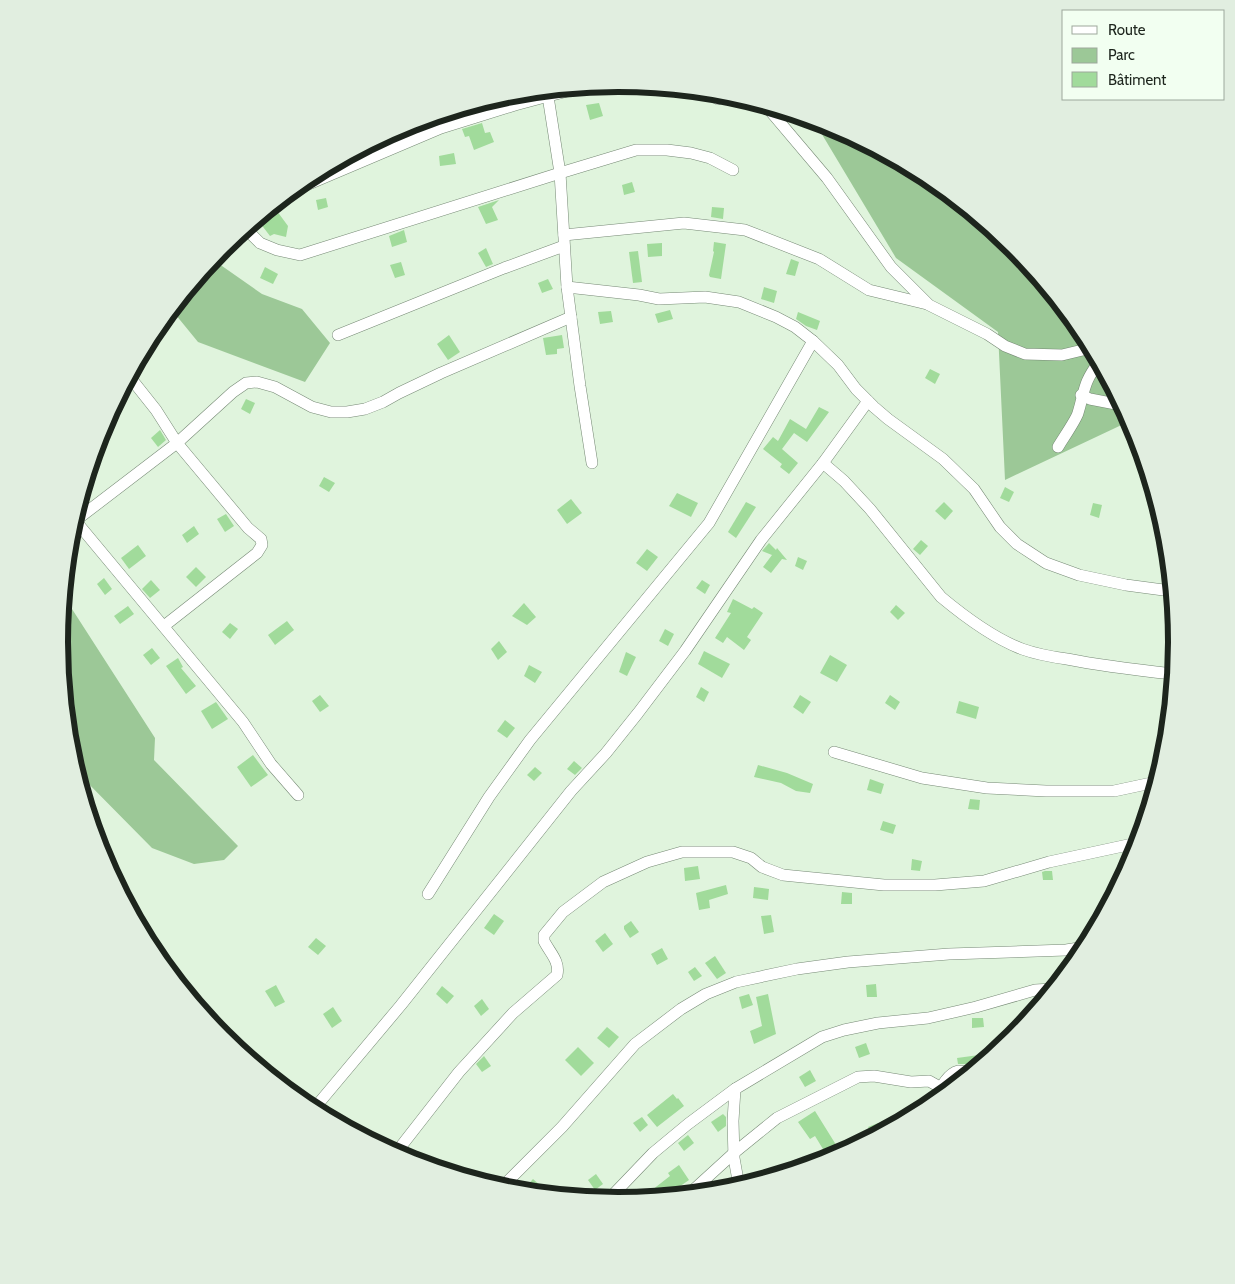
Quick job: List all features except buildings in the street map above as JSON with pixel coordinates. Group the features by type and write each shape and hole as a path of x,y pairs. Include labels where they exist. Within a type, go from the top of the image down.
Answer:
{"street":[{"path":"548,97 560,173 567,287 592,463"},
{"path":"324,177 441,128 524,101"},
{"path":"774,115 827,178 891,266 929,305"},
{"path":"250,233 260,243 277,250 300,255 636,150 667,150 710,158 733,170"},
{"path":"338,335 504,268 564,241 684,223 746,230 819,260 869,290 929,305 987,334 1005,346 1025,354 1062,355 1083,350"},
{"path":"567,287 659,299 705,297 739,302 776,317 795,327 813,341 838,365 856,389 868,401 888,419 942,459 974,489 1000,527 1016,544 1046,562 1079,575 1126,585 1165,590"},
{"path":"83,513 177,443 233,392 246,383 257,382 274,387 312,407 330,412 347,412 383,402 441,373 571,317"},
{"path":"428,894 489,797 530,740 709,522 813,341"},
{"path":"1058,447 1078,415 1081,395 1088,376 1094,367"},
{"path":"132,385 156,410 177,443 248,528 261,539 262,545 257,553 164,626"},
{"path":"1081,395 1113,404"},
{"path":"319,1103 401,1005 571,791 606,753 638,713 685,651 761,540 823,463 868,401"},
{"path":"823,463 844,481 870,509 941,597 1001,640 1022,649 1047,656 1105,667 1166,673"},
{"path":"80,527 243,722 272,764 298,795"},
{"path":"834,752 922,778 986,788 1046,792 1114,791 1149,783"},
{"path":"400,1147 459,1072 514,1013 557,975 559,968 544,941 544,935 563,912 603,882 647,862 682,852 734,852 751,858 762,867 783,875 884,885 935,884 984,881 1050,862 1129,845"},
{"path":"508,1181 562,1127 635,1044 681,1009 714,991 736,982 797,969 848,962 949,954 1075,949"},
{"path":"616,1192 653,1153 735,1090 822,1037 878,1023 928,1018 976,1007 1035,990 1044,989"},
{"path":"950,1079 955,1072 960,1072"},
{"path":"698,1185 735,1152 777,1118 858,1077 874,1076 911,1082 929,1081 940,1087"},
{"path":"735,1090 733,1121 734,1158 737,1178"}],"green space":[{"path":"820,131 861,149 923,185 980,228 1006,253 1031,279 1075,336 1094,367 1123,424 1005,480 998,332 896,258"},
{"path":"219,264 262,294 302,309 330,343 305,382 198,342 176,315"},
{"path":"69,605 155,738 154,760 238,846 224,860 194,864 152,848 85,780 72,714 68,642"}]}
